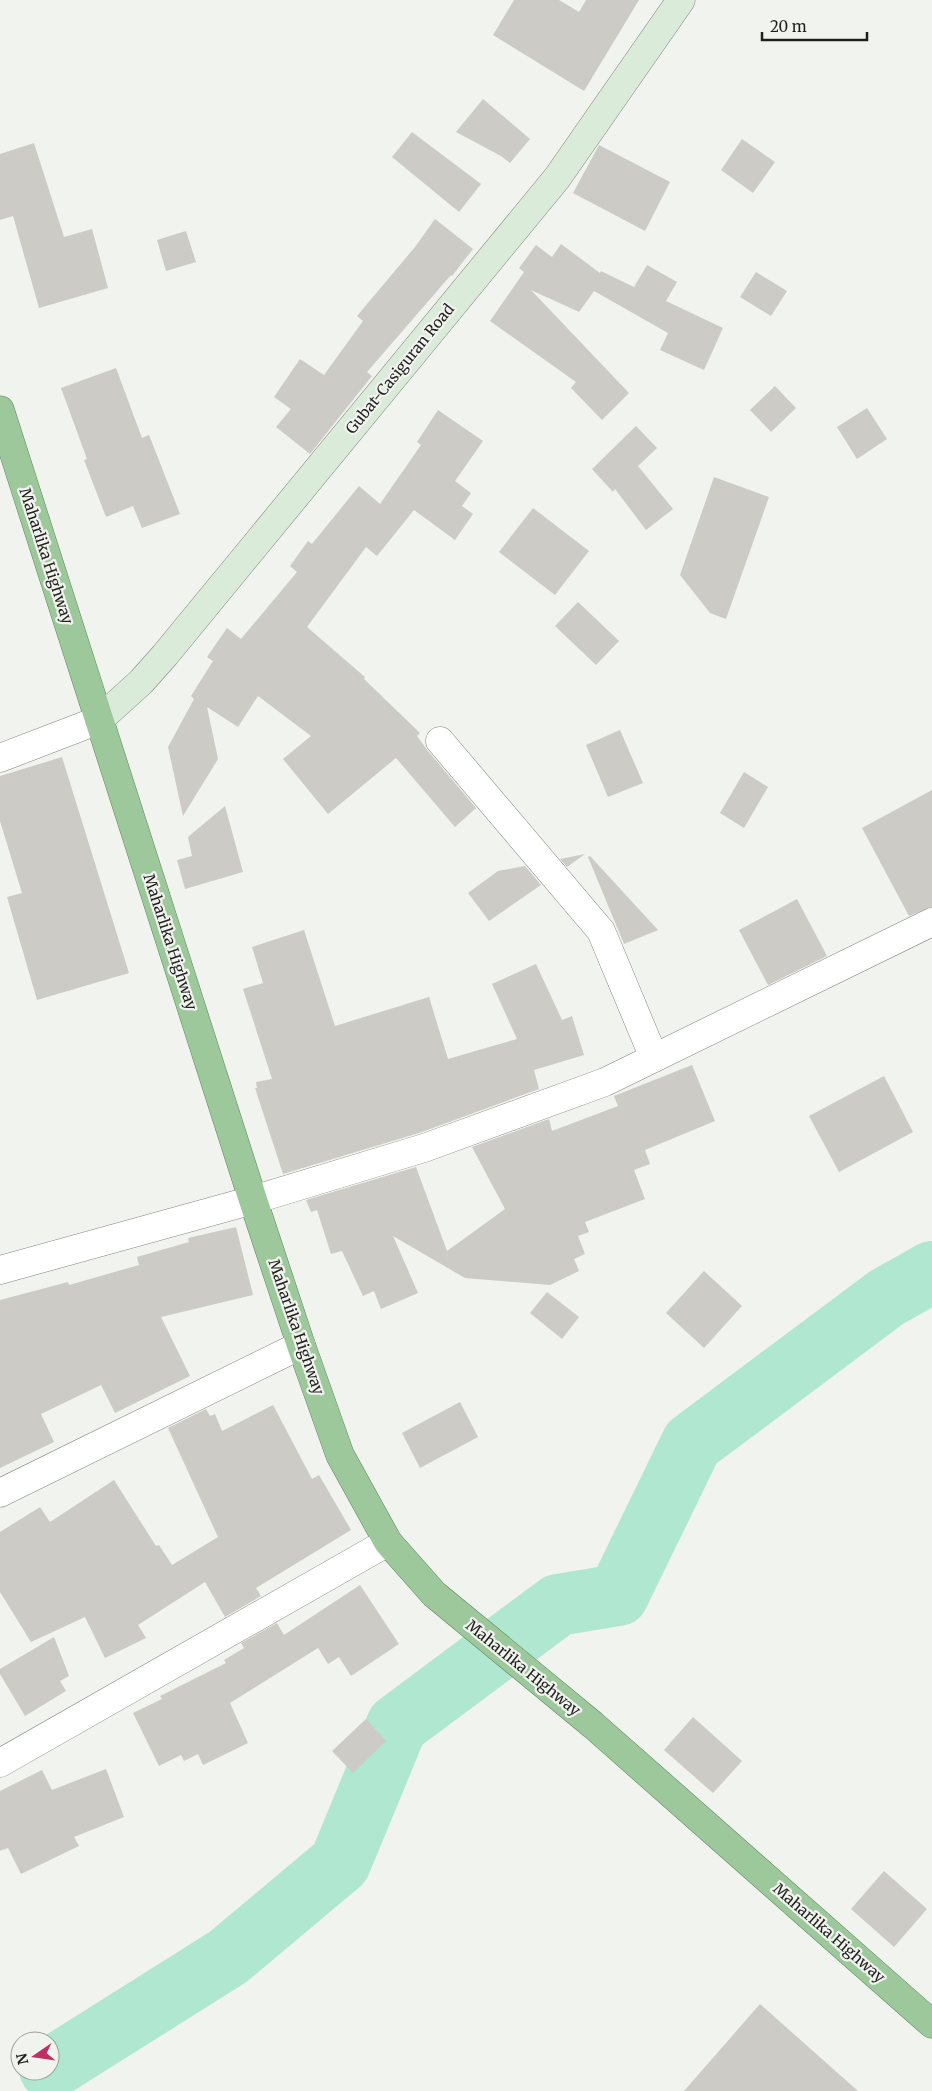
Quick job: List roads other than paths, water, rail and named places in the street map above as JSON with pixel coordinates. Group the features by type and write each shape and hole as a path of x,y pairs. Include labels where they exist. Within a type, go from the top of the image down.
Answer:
{"highway":[{"name":"Maharlika Highway","path":"0,410 301,1345 340,1454 388,1542 434,1594 593,1725 932,2024"}],"main road":[{"name":"Gubat-Casiguran Road","path":"99,720 141,682 165,655 557,178 681,0"}],"street":[{"path":"0,758 99,720"},
{"path":"440,741 601,931 654,1058"},
{"path":"0,1270 253,1200 424,1148 606,1082 932,922"},
{"path":"0,1494 301,1345"},
{"path":"0,1763 388,1542"}],"waterway":[{"path":"60,2063 228,1957 340,1863 397,1725 558,1605 618,1595 692,1443 886,1298 932,1272"}]}
